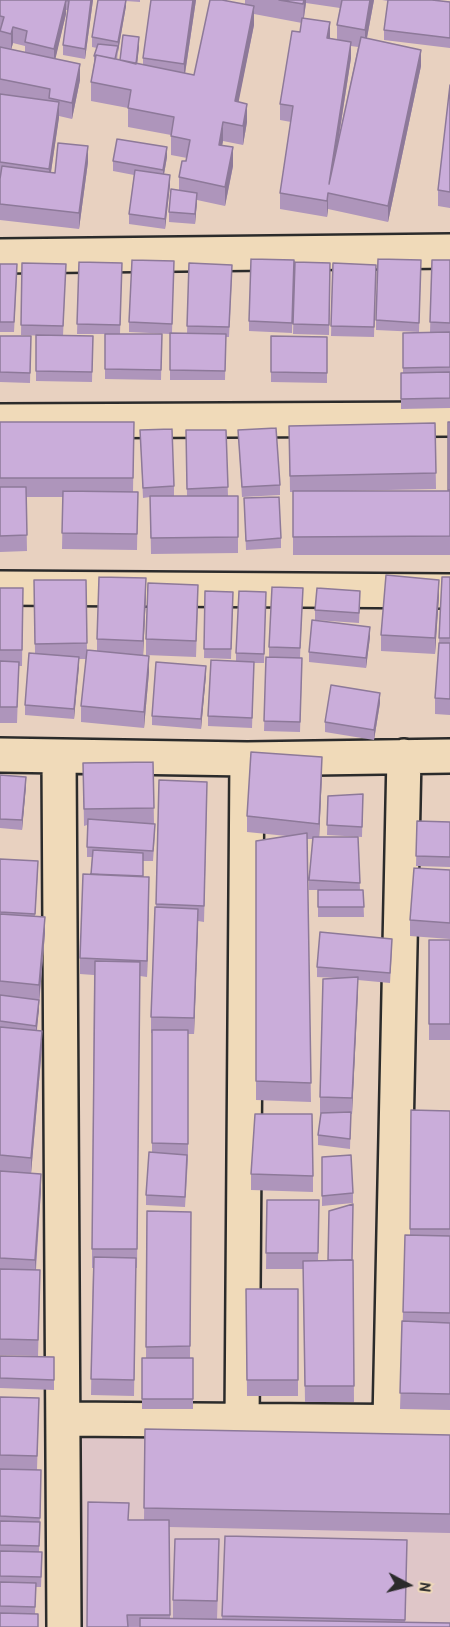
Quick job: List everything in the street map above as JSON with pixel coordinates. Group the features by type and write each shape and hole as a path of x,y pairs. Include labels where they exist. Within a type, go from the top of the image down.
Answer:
{"street":[{"path":"0,256 450,251"},
{"path":"0,421 450,419"},
{"path":"0,588 450,591"},
{"path":"0,755 247,759 450,756"},
{"path":"59,756 64,1627"},
{"path":"390,1421 404,756"},
{"path":"242,1421 247,759"},
{"path":"63,1419 450,1422"}],"shaded area":[{"path":"82,1434 450,1438 450,1627 80,1627"}],"building":[{"path":"0,0 66,0 54,49 25,42 27,31 13,27 11,34 0,31 4,17 0,16"},
{"path":"66,0 91,0 85,49 63,45 69,1"},
{"path":"98,0 126,0 118,42 92,37"},
{"path":"151,0 193,0 184,64 143,58"},
{"path":"210,0 254,6 235,101 247,104 243,126 223,122 219,145 233,147 225,187 179,177 182,161 186,161 190,140 171,136 174,117 128,108 131,90 91,82 96,55 194,75"},
{"path":"279,0 304,0 303,4"},
{"path":"342,0 370,0 365,30 337,25"},
{"path":"388,0 450,2 450,38 384,30"},
{"path":"302,18 330,22 327,38 351,42 329,184 361,37 421,50 388,206 328,193 327,201 280,193 293,106 280,104 292,31 300,32"},
{"path":"123,35 139,37 136,64 120,60"},
{"path":"98,44 118,46 115,59 94,56"},
{"path":"0,47 80,64 72,103 49,98 50,89 0,79"},
{"path":"450,85 450,192 438,190"},
{"path":"0,94 59,102 49,169 0,162"},
{"path":"117,139 167,147 163,170 113,161"},
{"path":"58,143 88,146 79,213 0,204 2,166 55,173"},
{"path":"135,170 170,175 165,219 129,214"},
{"path":"171,189 197,193 195,214 169,212"},
{"path":"251,259 294,260 292,323 249,321"},
{"path":"378,259 421,260 419,323 376,320"},
{"path":"132,260 174,261 172,324 129,322"},
{"path":"432,260 450,260 450,323 430,322"},
{"path":"79,262 122,263 120,325 77,324"},
{"path":"295,262 330,263 329,325 293,324"},
{"path":"22,263 66,264 63,326 21,325"},
{"path":"189,263 232,265 229,327 187,326"},
{"path":"333,263 376,265 374,327 331,326"},
{"path":"0,264 17,264 14,322 0,322"},
{"path":"450,332 450,367 403,368 403,333"},
{"path":"170,333 226,334 225,371 170,370"},
{"path":"105,334 162,334 161,370 105,369"},
{"path":"36,335 93,336 92,372 36,371"},
{"path":"0,336 31,336 30,373 0,372"},
{"path":"271,336 327,337 327,373 271,372"},
{"path":"450,372 450,398 401,399 401,373"},
{"path":"0,422 134,422 133,478 0,478"},
{"path":"448,422 450,422 450,490 448,490"},
{"path":"435,423 436,473 290,476 289,426"},
{"path":"276,428 280,485 242,487 238,430"},
{"path":"172,429 174,486 143,488 140,430"},
{"path":"186,430 226,430 228,487 187,489"},
{"path":"0,487 26,487 27,535 0,536"},
{"path":"63,491 138,492 137,534 62,533"},
{"path":"293,491 450,491 450,536 293,537"},
{"path":"150,496 238,496 238,537 151,538"},
{"path":"279,497 281,538 246,541 244,498"},
{"path":"386,575 439,580 435,638 381,635"},
{"path":"99,577 146,578 143,641 97,639"},
{"path":"442,577 450,577 450,638 439,638"},
{"path":"34,580 86,580 87,643 35,644"},
{"path":"148,583 198,585 196,641 146,639"},
{"path":"272,587 303,588 300,648 269,647"},
{"path":"0,588 23,588 22,650 0,650"},
{"path":"317,588 360,591 359,613 315,610"},
{"path":"205,591 233,592 231,649 204,649"},
{"path":"239,591 266,592 264,654 236,653"},
{"path":"312,620 370,627 366,658 309,652"},
{"path":"439,643 450,643 450,699 435,698"},
{"path":"87,650 149,656 144,712 81,706"},
{"path":"29,653 79,657 74,709 25,705"},
{"path":"266,657 302,658 300,722 264,721"},
{"path":"211,660 254,662 252,718 208,716"},
{"path":"0,661 19,662 17,707 0,707"},
{"path":"156,662 206,666 201,719 152,716"},
{"path":"331,685 380,693 374,730 325,722"},
{"path":"251,752 322,757 319,824 247,816"},
{"path":"153,762 154,808 84,809 83,763"},
{"path":"0,775 26,777 22,820 0,819"},
{"path":"159,780 207,782 204,906 156,904"},
{"path":"363,794 362,827 327,825 328,796"},
{"path":"88,819 155,824 153,851 87,847"},
{"path":"417,821 450,822 450,857 416,856"},
{"path":"307,833 311,1083 256,1081 256,841"},
{"path":"313,837 358,837 360,883 309,880"},
{"path":"93,850 143,853 143,876 91,874"},
{"path":"0,859 38,861 35,914 0,912"},
{"path":"414,868 450,870 450,923 410,920"},
{"path":"83,874 149,877 147,961 80,958"},
{"path":"318,890 363,890 364,907 318,907"},
{"path":"155,907 198,909 194,1018 151,1017"},
{"path":"0,914 45,917 39,985 0,981"},
{"path":"320,932 392,939 390,973 317,967"},
{"path":"429,940 450,940 450,1024 429,1024"},
{"path":"95,961 140,962 137,1249 92,1249"},
{"path":"358,977 352,1098 320,1097 323,979"},
{"path":"0,995 39,1000 36,1026 0,1021"},
{"path":"0,1027 42,1031 31,1158 0,1155"},
{"path":"152,1030 188,1030 188,1144 152,1143"},
{"path":"411,1110 450,1111 450,1229 410,1229"},
{"path":"351,1112 350,1139 318,1135 321,1113"},
{"path":"255,1114 312,1114 313,1176 251,1174"},
{"path":"149,1152 187,1155 185,1197 146,1195"},
{"path":"351,1155 353,1193 322,1196 322,1157"},
{"path":"0,1171 41,1174 35,1260 0,1258"},
{"path":"267,1200 319,1200 318,1253 266,1253"},
{"path":"353,1204 352,1260 328,1260 329,1211"},
{"path":"147,1211 191,1212 190,1346 146,1347"},
{"path":"405,1235 450,1236 450,1313 403,1312"},
{"path":"94,1257 136,1258 134,1380 91,1379"},
{"path":"353,1260 354,1386 305,1386 303,1261"},
{"path":"0,1269 40,1270 38,1340 0,1339"},
{"path":"246,1289 298,1289 298,1380 247,1380"},
{"path":"402,1321 450,1323 450,1394 400,1393"},
{"path":"0,1356 54,1357 54,1380 0,1378"},
{"path":"142,1358 193,1358 193,1399 142,1399"},
{"path":"0,1397 39,1398 37,1456 0,1455"},
{"path":"145,1429 450,1435 450,1514 144,1508"},
{"path":"0,1469 41,1470 40,1518 0,1516"},
{"path":"88,1502 129,1503 128,1520 169,1520 170,1615 127,1615 128,1627 87,1627"},
{"path":"0,1521 40,1522 39,1546 0,1545"},
{"path":"225,1536 407,1540 405,1620 222,1616"},
{"path":"175,1539 219,1539 217,1601 173,1600"},
{"path":"0,1551 42,1552 41,1577 0,1576"},
{"path":"0,1582 36,1583 35,1607 0,1606"},
{"path":"0,1613 38,1614 38,1627 0,1627"},
{"path":"140,1618 450,1623 450,1627 140,1627"}]}
